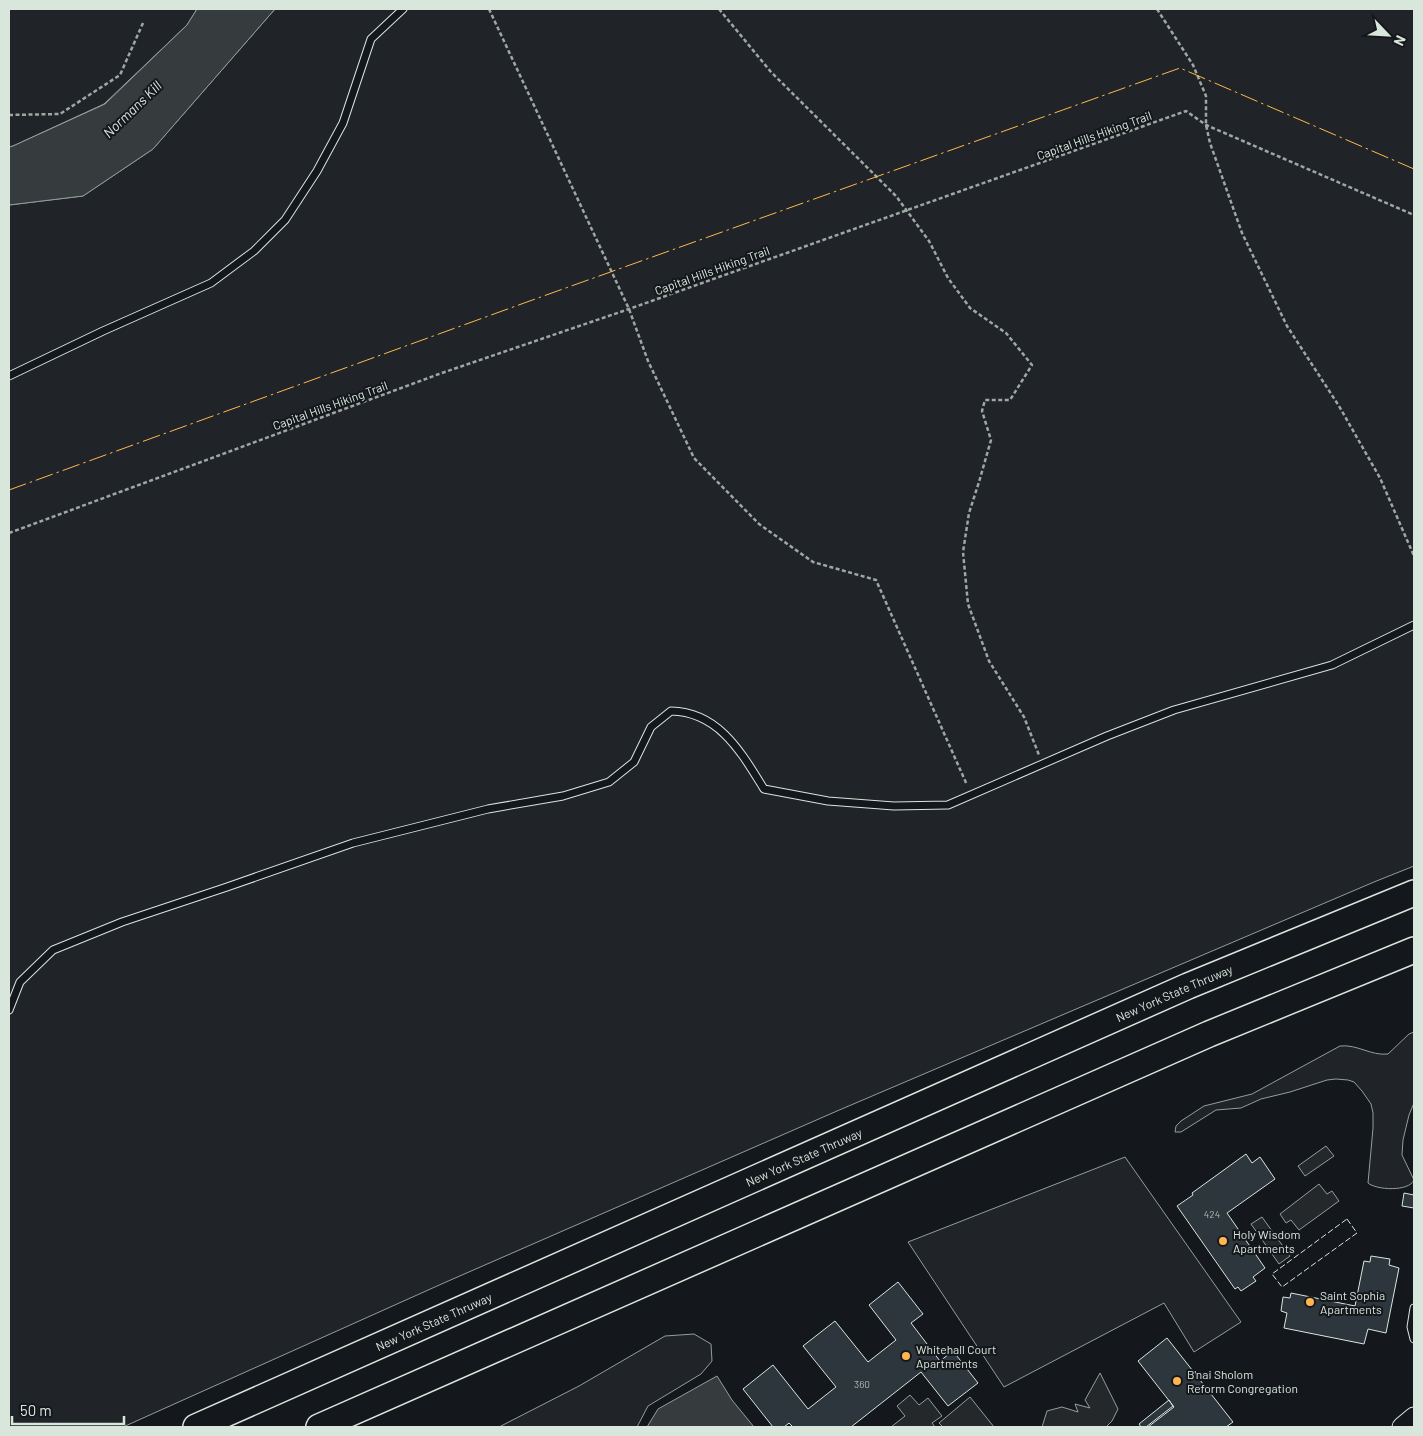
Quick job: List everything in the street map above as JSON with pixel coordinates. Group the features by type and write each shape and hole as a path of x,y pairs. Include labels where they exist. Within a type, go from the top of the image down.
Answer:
{"highway":[{"name":"New York State Thruway","path":"196,1427 1188,986 1414,893"},
{"path":"319,1427 1209,1034 1414,950"}],"street":[{"path":"1402,1427 1414,1417"}],"lane":[{"path":"9,376 103,331 211,283 254,251 285,220 318,171 343,123 371,39 403,9"},
{"path":"9,1010 20,982 53,950 122,922 353,843 488,809 563,796 610,782 634,762 651,727 671,711 686,711 709,721 735,744 764,788 828,801 894,806 948,805 1174,710 1332,665 1414,625"},
{"path":"1414,1308 1411,1327 1414,1339"}],"path":[{"path":"489,9 629,309 648,361 694,458 759,524 813,562 876,580 971,795"},
{"path":"719,9 771,72 896,196 929,241 948,278 970,308 1006,333 1032,365 1010,400 985,400 982,411 991,440 969,513 963,552 968,604 989,661 1024,717 1042,764"},
{"path":"1157,9 1193,65 1206,96 1206,125 1210,143 1242,233 1288,326 1339,406 1380,478 1414,556"},
{"path":"9,115 60,114 120,75 143,23"},
{"name":"Capital Hills Hiking Trail","path":"9,533 430,378 1186,111 1206,125 1414,215"}],"shaded area":[{"path":"9,9 197,9 187,25 104,104 9,147"},
{"path":"275,9 1414,9 1414,866 837,1111 446,1282 123,1427 9,1427 9,205 83,196 153,149"},
{"path":"1414,1032 1414,1103 1403,1140 1402,1155 1414,1180 1406,1187 1392,1189 1368,1183 1373,1113 1371,1104 1362,1091 1354,1082 1348,1080 1327,1080 1261,1099 1241,1108 1216,1110 1181,1132 1175,1132 1176,1126 1181,1121 1204,1106 1252,1094 1340,1046 1388,1054 1409,1034"},
{"path":"1326,1146 1334,1156 1305,1176 1298,1166"},
{"path":"1125,1157 1241,1322 1194,1352 1164,1303 1004,1387 908,1242"},
{"path":"1319,1184 1327,1194 1332,1191 1339,1201 1299,1230 1291,1220 1286,1223 1280,1214"},
{"path":"1262,1217 1290,1256 1279,1264 1251,1224"},
{"path":"694,1334 711,1344 712,1361 701,1374 648,1406 637,1427 499,1427 579,1386 665,1336"},
{"path":"1100,1373 1118,1409 1112,1421 1106,1427 1042,1427 1047,1411 1062,1407 1078,1412 1075,1404 1090,1408 1085,1400"},
{"path":"910,1395 919,1405 928,1398 942,1416 932,1423 935,1427 891,1427 905,1416 897,1406"},
{"path":"970,1397 994,1427 943,1427 939,1423"}],"water":[{"name":"Normans Kill","path":"197,9 275,9 153,149 83,196 9,205 9,147 105,104 187,25"},
{"path":"717,1376 732,1400 754,1427 647,1427 658,1409"}],"building":[{"name":"Holy Wisdom Apartments","path":"1246,1154 1252,1163 1260,1157 1275,1179 1227,1213 1265,1268 1253,1277 1256,1281 1241,1291 1238,1287 1235,1289 1177,1206"},
{"path":"1404,1193 1414,1195 1414,1208 1402,1206"},
{"name":"Saint Sophia Apartments","path":"1371,1256 1390,1259 1389,1265 1399,1268 1386,1333 1368,1329 1364,1344 1284,1328 1287,1313 1281,1311 1283,1297 1290,1298 1291,1293 1355,1306 1364,1261 1370,1262"},
{"name":"Whitehall Court Apartments","path":"898,1282 923,1314 911,1323 940,1361 953,1351 978,1383 948,1406 921,1372 851,1427 793,1427 789,1423 784,1427 773,1427 743,1389 773,1365 808,1409 836,1387 803,1346 835,1321 868,1362 896,1340 869,1305"},
{"name":"B'nai Sholom Reform Congregation","path":"1167,1338 1233,1422 1226,1427 1148,1427 1174,1407 1138,1361"},
{"path":"1169,1400 1173,1406 1146,1427 1141,1427 1139,1424"}],"fence":[{"path":"1347,1219 1357,1233 1282,1287 1272,1274 1347,1219"}],"power":[{"path":"9,490 1180,68 1414,169"}],"place":[{"name":"Holy Wisdom Apartments","path":"1223,1241"},
{"name":"Saint Sophia Apartments","path":"1310,1302"},
{"name":"Whitehall Court Apartments","path":"906,1356"},
{"name":"B'nai Sholom Reform Congregation","path":"1177,1381"}]}
